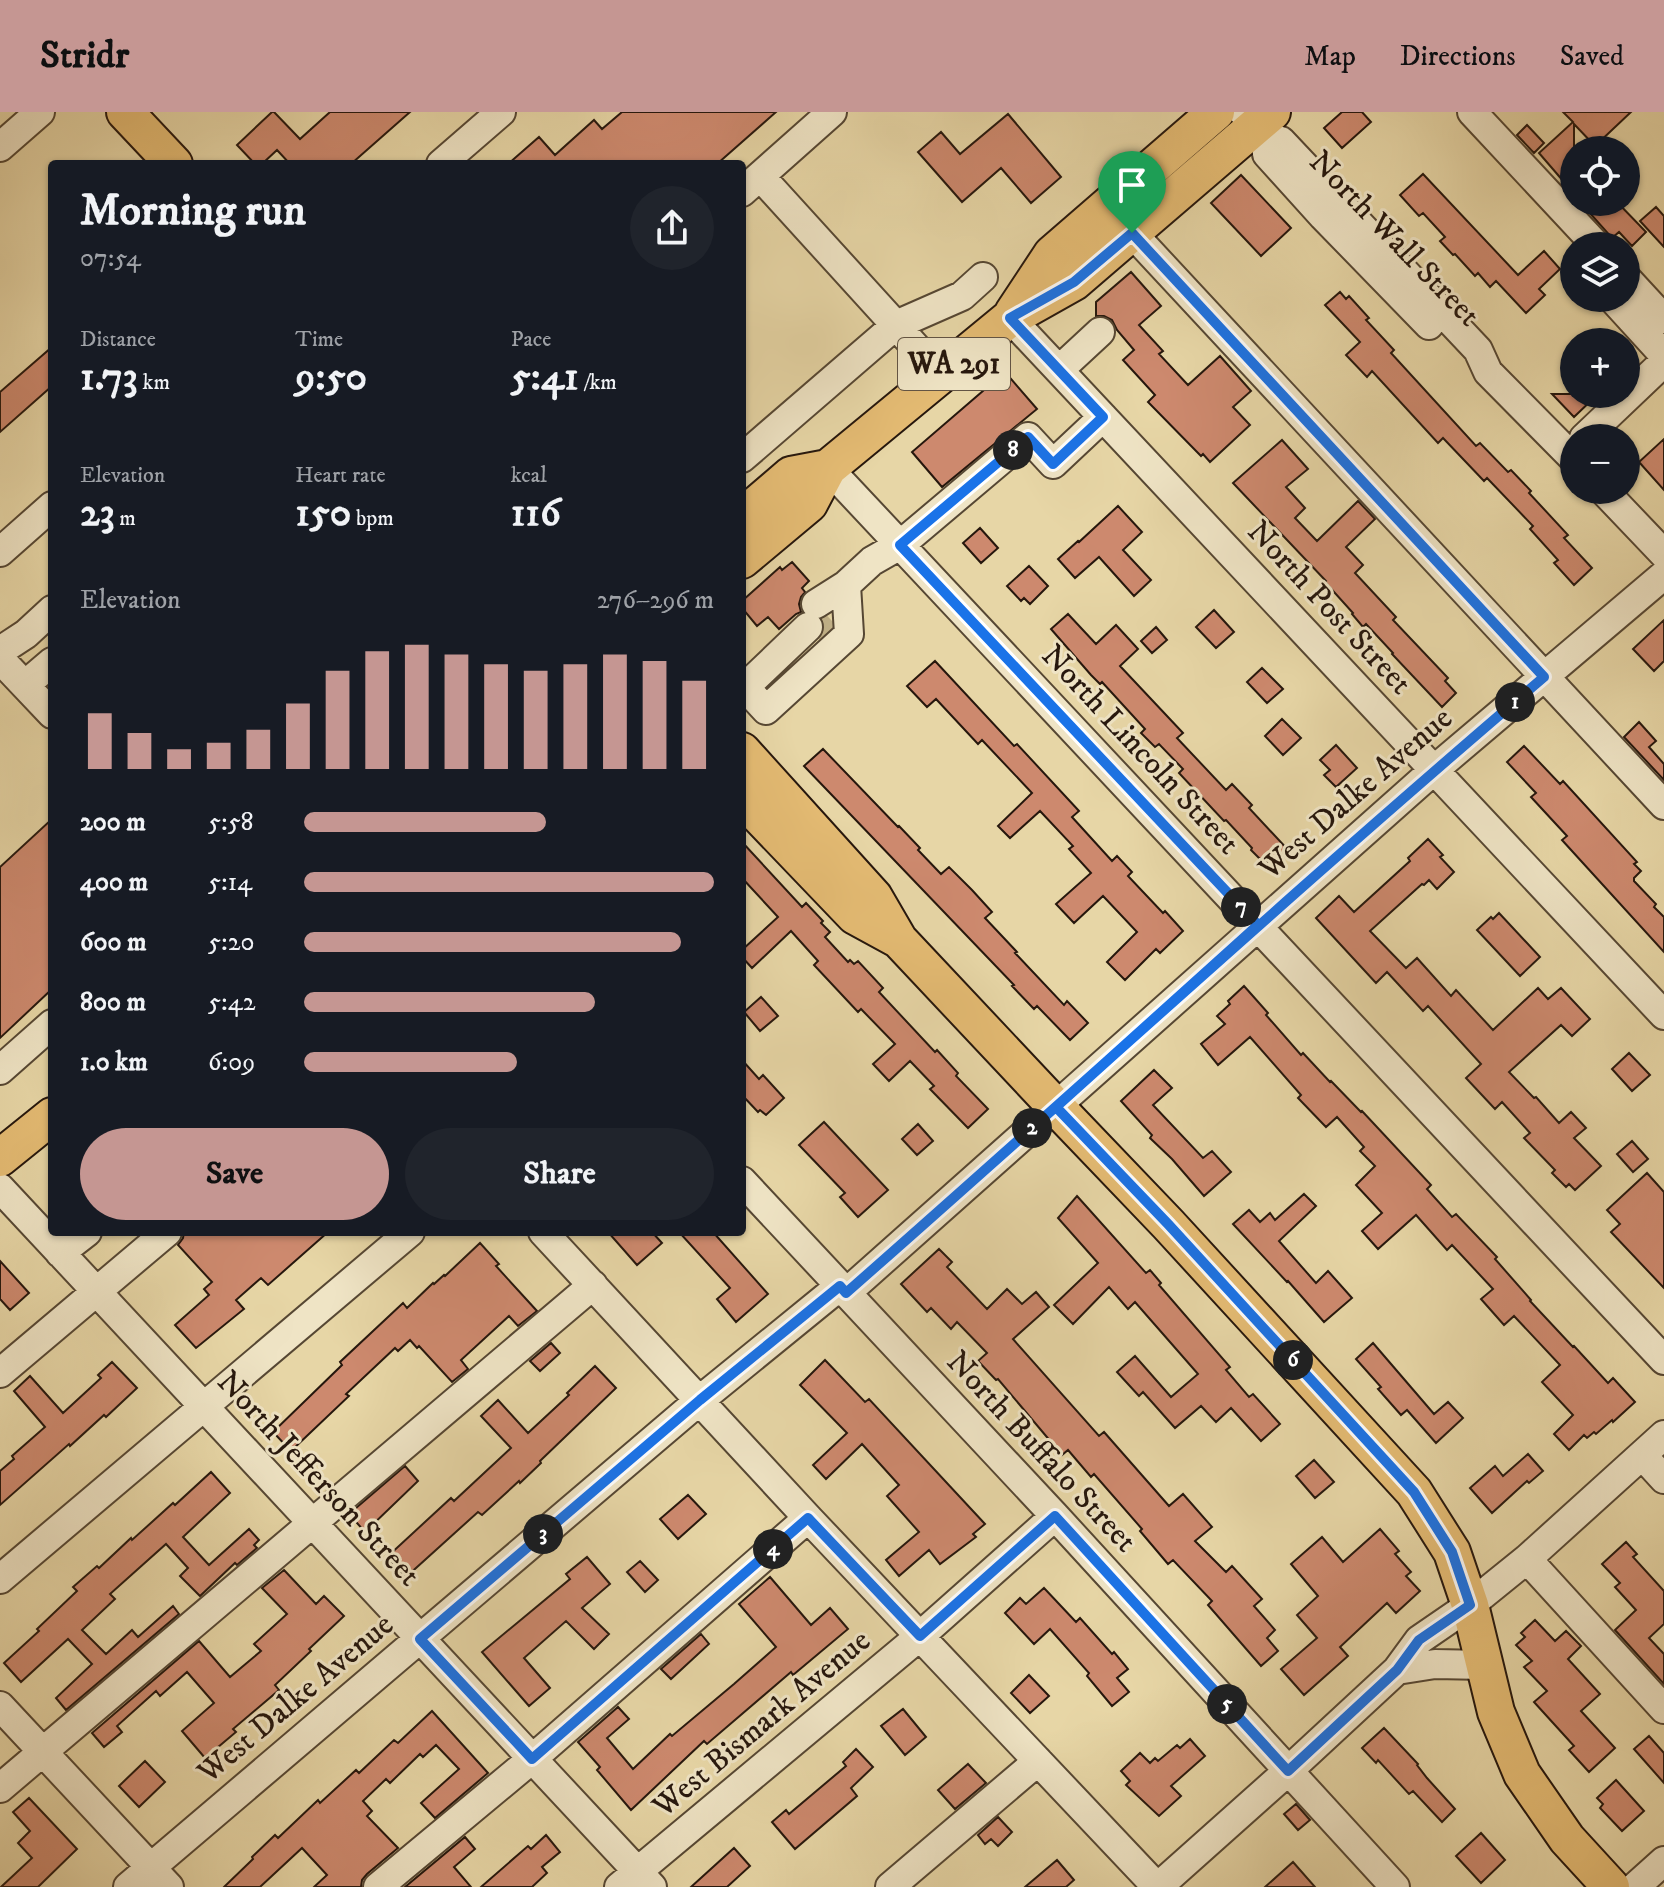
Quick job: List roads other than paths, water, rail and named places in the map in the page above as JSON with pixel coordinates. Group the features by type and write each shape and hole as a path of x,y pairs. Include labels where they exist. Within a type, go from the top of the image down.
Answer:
{"main road":[{"path":"125,112 170,160"},
{"name":"WA 291","path":"1010,318 1052,254 1216,112"},
{"name":"WA 291","path":"746,557 809,504 828,468 1010,318 1074,282 1259,122"},
{"name":"WA 291","path":"747,502 791,475 828,468"},
{"path":"746,755 874,897 899,940 1168,1224 1414,1492 1452,1552 1470,1605 1496,1712 1522,1774 1567,1839 1611,1887"},
{"path":"746,802 855,916 899,940"},
{"path":"1,1163 48,1120"}],"street":[{"path":"0,147 40,112"},
{"path":"446,160 501,112"},
{"path":"832,112 751,184 896,325 941,375"},
{"path":"1472,112 1584,232"},
{"name":"North Wall Street","path":"1259,122 1267,154 1323,216 1466,364 1488,372 1560,436"},
{"path":"1132,233 1664,805"},
{"path":"746,455 896,325 962,296 983,277"},
{"path":"1640,293 1664,319"},
{"path":"1625,312 1664,355"},
{"name":"North Post Street","path":"1010,318 1664,1015"},
{"path":"1059,370 1100,332"},
{"path":"1601,424 1664,362"},
{"path":"746,684 816,620 872,561 900,545 1028,437 1053,464 1103,417"},
{"name":"North Lincoln Street","path":"828,468 1664,1360"},
{"path":"1616,504 1664,554"},
{"path":"0,552 48,510"},
{"name":"West Dalke Avenue","path":"128,1887 160,1877 420,1639 700,1400 843,1290 1056,1107 1434,770 1664,575"},
{"path":"746,690 766,710 849,634 846,585"},
{"path":"0,651 26,634 48,614"},
{"path":"0,659 48,709"},
{"path":"25,685 48,665"},
{"path":"0,1070 48,1028"},
{"name":"North Jefferson Street","path":"1,1163 48,1235"},
{"name":"North Buffalo Street","path":"746,1185 1395,1887"},
{"name":"North Jefferson Street","path":"49,1236 60,1253 96,1292 532,1759 636,1882"},
{"path":"60,1253 82,1236"},
{"path":"0,1373 162,1236"},
{"path":"0,1579 405,1236"},
{"path":"547,1236 1157,1887 1397,1670 1419,1640 1470,1605 1527,1559 1664,1435"},
{"path":"0,1788 593,1285"},
{"path":"1642,1455 1664,1479"},
{"name":"West Bismark Avenue","path":"636,1882 1055,1516"},
{"path":"378,1887 532,1759 808,1518"},
{"path":"1527,1559 1664,1709"},
{"path":"1397,1670 1435,1664 1485,1665"},
{"path":"0,1706 160,1877"},
{"path":"890,1887 1038,1761"},
{"path":"1635,1887 1664,1861"}],"tunnel":[{"path":"816,636 832,621"}]}
